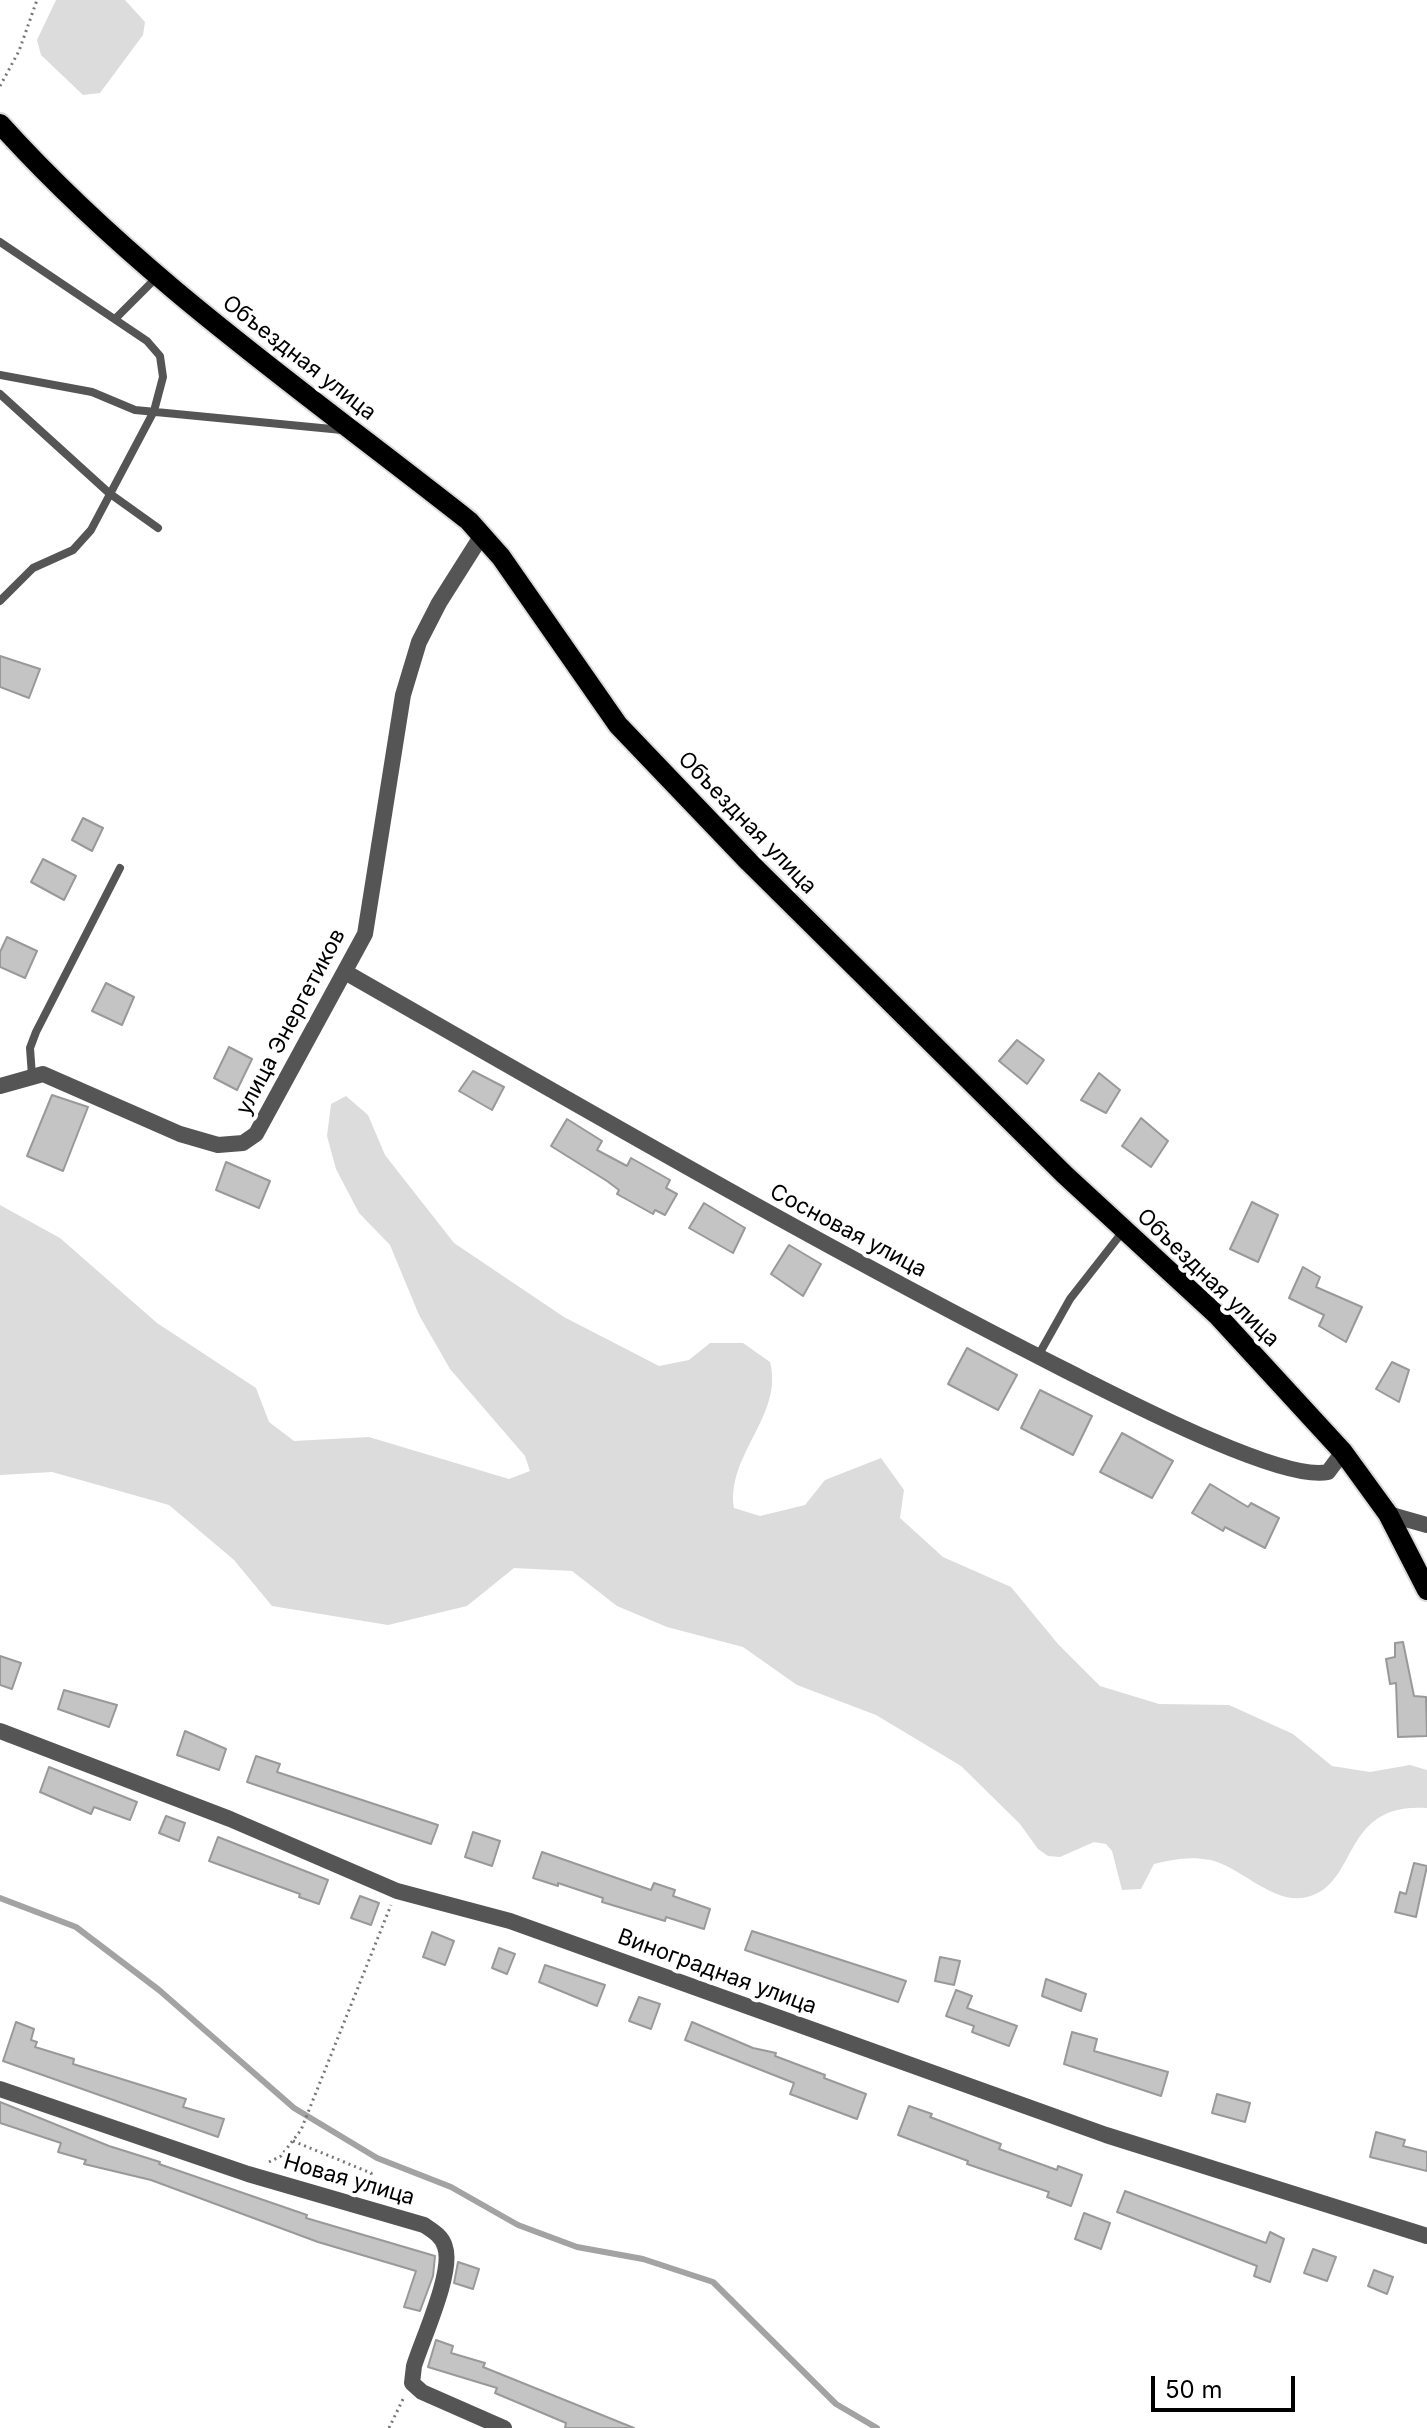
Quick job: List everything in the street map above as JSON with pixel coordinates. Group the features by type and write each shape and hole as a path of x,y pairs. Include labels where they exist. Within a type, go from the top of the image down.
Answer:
{"main road":[{"name":"Объездная улица","path":"0,124 57,187 157,277 469,521 618,725 749,862 1124,1229 1218,1316 1343,1452 1388,1514 1427,1590"}],"street":[{"name":"улица Энергетиков","path":"32,1076 43,1074 180,1134 218,1145 243,1143 256,1134 365,934 407,682 419,642 439,603 482,535"},
{"name":"Сосновая улица","path":"345,972 811,1239 1157,1416 1254,1457 1317,1475 1328,1472 1343,1452"},
{"path":"0,1086 32,1076"},
{"path":"1388,1514 1427,1525"},
{"name":"Виноградная улица","path":"0,1731 230,1819 397,1891 510,1921 1106,2135 1427,2236"},
{"name":"Новая улица","path":"0,2089 248,2174 424,2225 439,2235 446,2248 446,2268 414,2366 412,2383"},
{"path":"412,2383 422,2392 504,2428"}],"lane":[{"path":"0,242 147,341 160,356 163,377 154,411 91,530 73,550 33,568 0,601"},
{"path":"115,319 157,277"},
{"path":"0,375 92,392 135,410 354,431"},
{"path":"0,394 109,493 158,528"},
{"path":"32,1076 30,1048 36,1032 120,868"},
{"path":"1038,1356 1070,1299 1124,1229"}],"path":[{"path":"0,86 19,51 37,0"},
{"path":"248,2174 281,2156 301,2130 397,1891"},
{"path":"293,2141 371,2173 386,2214"},
{"path":"389,2428 412,2383"}],"shaded area":[{"path":"56,0 125,0 145,22 143,35 100,93 83,95 41,55 37,40"},
{"path":"346,1096 368,1115 385,1155 454,1243 564,1317 659,1366 689,1360 710,1343 743,1343 770,1362 772,1381 769,1400 738,1470 734,1508 760,1516 805,1505 825,1480 881,1458 904,1490 900,1518 943,1557 1011,1587 1058,1644 1100,1686 1159,1704 1229,1705 1293,1734 1332,1766 1370,1772 1410,1765 1427,1770 1427,1808 1399,1810 1379,1818 1354,1845 1336,1877 1324,1889 1307,1897 1282,1896 1221,1864 1195,1858 1154,1864 1141,1889 1122,1890 1112,1851 1106,1844 1094,1842 1060,1857 1048,1856 961,1766 876,1715 797,1685 743,1647 667,1627 617,1606 572,1571 514,1568 467,1606 388,1625 272,1606 234,1560 169,1505 52,1472 0,1475 0,1205 60,1238 157,1323 256,1388 269,1422 294,1441 369,1437 509,1479 530,1471 525,1456 450,1369 419,1315 390,1245 359,1213 336,1169 327,1136 331,1104"}],"building":[{"path":"0,656 40,669 29,698 0,687"},
{"path":"83,818 103,828 92,851 72,840"},
{"path":"43,859 76,876 64,900 31,882"},
{"path":"7,937 37,951 25,978 0,967 0,952"},
{"path":"106,983 134,997 122,1025 92,1011"},
{"path":"1017,1040 1044,1060 1027,1084 999,1061"},
{"path":"229,1047 252,1059 237,1090 214,1078"},
{"path":"473,1071 504,1087 492,1110 459,1091"},
{"path":"1099,1073 1120,1090 1106,1113 1081,1100"},
{"path":"52,1095 88,1107 63,1171 27,1156"},
{"path":"1141,1118 1168,1141 1151,1167 1122,1146"},
{"path":"567,1119 602,1141 597,1150 627,1166 631,1158 670,1180 666,1188 677,1194 665,1215 655,1210 653,1214 617,1194 619,1190 607,1181 551,1146"},
{"path":"226,1162 270,1181 259,1208 216,1190"},
{"path":"1252,1202 1278,1215 1258,1262 1230,1249"},
{"path":"704,1203 745,1228 733,1253 689,1228"},
{"path":"789,1245 821,1264 803,1296 771,1274"},
{"path":"1303,1267 1320,1277 1316,1287 1362,1307 1346,1342 1319,1326 1324,1315 1289,1298"},
{"path":"967,1348 1017,1375 998,1410 948,1384"},
{"path":"1392,1362 1409,1370 1399,1402 1376,1389"},
{"path":"1040,1390 1092,1416 1073,1455 1021,1428"},
{"path":"1122,1433 1173,1461 1152,1498 1100,1472"},
{"path":"1210,1484 1248,1507 1251,1503 1279,1518 1265,1548 1225,1527 1223,1531 1192,1513"},
{"path":"1403,1642 1414,1696 1426,1697 1427,1736 1398,1737 1396,1683 1390,1684 1386,1659 1395,1657 1395,1643"},
{"path":"0,1656 21,1663 12,1689 0,1685"},
{"path":"64,1690 117,1705 109,1727 58,1709"},
{"path":"185,1731 226,1749 219,1770 177,1755"},
{"path":"256,1756 280,1764 277,1772 438,1825 431,1844 247,1782"},
{"path":"49,1767 137,1802 130,1820 94,1807 91,1814 40,1792"},
{"path":"166,1816 185,1823 179,1841 159,1833"},
{"path":"473,1832 500,1841 492,1866 465,1857"},
{"path":"218,1837 328,1880 319,1904 209,1861"},
{"path":"542,1852 651,1890 654,1883 675,1890 673,1896 710,1909 704,1929 666,1917 665,1921 602,1902 603,1898 558,1883 558,1886 533,1878"},
{"path":"1414,1863 1427,1866 1416,1917 1395,1912 1400,1892 1406,1894"},
{"path":"360,1896 379,1903 371,1925 351,1918"},
{"path":"752,1931 906,1981 898,2002 745,1950"},
{"path":"432,1932 454,1941 445,1965 423,1957"},
{"path":"499,1948 515,1954 507,1974 492,1968"},
{"path":"940,1957 960,1961 954,1985 935,1981"},
{"path":"545,1965 605,1985 597,2006 539,1982"},
{"path":"1046,1979 1086,1994 1081,2011 1042,1996"},
{"path":"956,1990 972,1996 967,2008 1017,2026 1009,2046 972,2032 974,2026 946,2016"},
{"path":"639,1997 660,2004 651,2029 629,2021"},
{"path":"16,2022 34,2029 31,2040 37,2042 35,2047 74,2059 73,2064 186,2099 183,2107 224,2119 218,2137 3,2061"},
{"path":"692,2022 753,2048 776,2053 775,2056 866,2094 857,2119 790,2094 794,2083 685,2040"},
{"path":"1072,2032 1097,2039 1094,2051 1168,2072 1161,2096 1064,2064"},
{"path":"1217,2094 1250,2103 1245,2122 1212,2113"},
{"path":"0,2102 109,2146 307,2215 306,2218 435,2256 433,2276 420,2311 404,2307 416,2271 318,2242 151,2180 84,2164 86,2160 58,2152 61,2143 0,2123"},
{"path":"909,2106 1001,2144 999,2149 1057,2170 1058,2166 1082,2175 1071,2206 1047,2197 1049,2192 967,2164 968,2161 898,2135"},
{"path":"1376,2132 1405,2140 1403,2146 1427,2152 1427,2171 1370,2157"},
{"path":"1125,2191 1266,2243 1270,2232 1284,2239 1270,2282 1254,2276 1257,2266 1117,2212"},
{"path":"1084,2213 1110,2223 1101,2249 1075,2239"},
{"path":"1313,2249 1336,2257 1327,2281 1304,2273"},
{"path":"458,2262 479,2269 473,2289 454,2283"},
{"path":"1374,2270 1393,2277 1387,2294 1368,2286"},
{"path":"436,2340 453,2346 451,2353 485,2363 483,2367 634,2428 565,2428 566,2423 495,2393 497,2388 428,2367"}],"waterway":[{"path":"0,1898 76,1927 159,1990 294,2108 377,2158 451,2187 518,2225 577,2247 643,2259 713,2282 836,2404 877,2428"}]}
